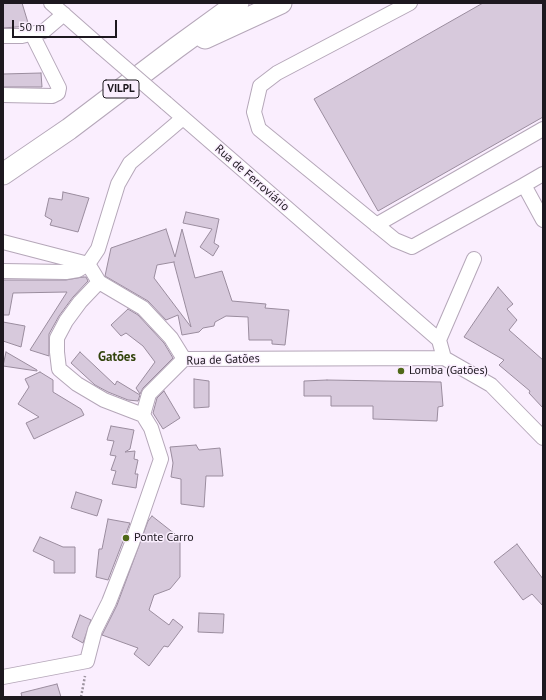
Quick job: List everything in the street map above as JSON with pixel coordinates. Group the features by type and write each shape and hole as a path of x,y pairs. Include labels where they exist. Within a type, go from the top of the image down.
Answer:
{"highway":[{"path":"176,48 219,3"},
{"name":"VILPL","path":"3,174 69,129 238,3"},
{"path":"176,48 212,36 281,3"}],"street":[{"name":"Rua de Ferroviário","path":"51,3 439,340"},
{"path":"410,3 277,73 260,86 254,112 259,129 395,240 412,247 543,174"},
{"path":"3,36 32,34 44,31 64,14"},
{"path":"3,96 52,96 58,93 59,88 32,34"},
{"path":"3,271 66,272 78,270 88,264 98,249 118,184 130,163 183,118"},
{"path":"376,225 543,129"},
{"path":"524,184 543,220"},
{"path":"3,242 88,264 99,282 143,308 171,338 184,359"},
{"path":"474,259 439,340 444,358 491,385 543,438"},
{"path":"3,677 86,661 95,630 129,551 161,459 151,428 143,415 104,400 77,384 59,369 57,338 66,321 80,302 99,282"},
{"name":"Rua de Gatões","path":"143,415 149,394 184,359 444,358"}],"path":[{"path":"81,697 86,661"}],"building":[{"path":"3,3 22,3 29,26 3,28"},
{"path":"483,3 543,3 543,117 378,211 314,99"},
{"path":"41,73 42,87 3,87 3,74"},
{"path":"63,192 89,198 78,232 50,225 52,220 45,216 49,198 62,200"},
{"path":"186,212 219,219 214,243 219,246 213,256 200,247 212,229 183,223"},
{"path":"166,229 175,257 182,229 195,278 222,271 232,301 266,304 265,308 289,310 285,345 272,344 272,340 249,340 248,317 226,316 215,322 214,326 203,328 199,332 182,335 178,315 166,320 148,301 105,276 111,248","holes":["174,262 191,327 154,278 157,265"]},
{"path":"86,277 88,281 73,297 59,316 49,334 49,356 30,350 67,292 13,293 9,315 3,315 3,280 66,280"},
{"path":"498,287 513,304 507,309 517,320 509,330 543,360 543,408 529,393 530,391 499,365 504,360 464,337"},
{"path":"128,309 138,315 164,343 173,358 143,388 140,394 136,388 155,362 143,346 126,333 121,336 111,325"},
{"path":"3,322 25,326 21,347 3,341"},
{"path":"6,352 37,370 37,371 3,366"},
{"path":"80,352 115,385 117,381 140,395 138,401 128,400 95,385 71,363"},
{"path":"40,372 53,380 53,392 81,409 84,415 34,439 26,423 39,417 18,404 29,387 25,379"},
{"path":"194,379 209,381 209,407 194,408"},
{"path":"304,381 441,382 443,406 438,407 437,421 373,419 373,406 331,406 331,396 304,396"},
{"path":"164,391 180,418 163,429 153,413 157,398"},
{"path":"111,426 134,430 130,449 125,452 135,451 134,459 138,460 135,474 138,474 136,488 112,484 116,471 111,470 116,456 110,455 114,441 107,440"},
{"path":"196,445 199,450 220,448 223,476 206,476 204,507 181,504 181,479 171,477 173,463 170,447"},
{"path":"76,492 102,500 97,516 71,508"},
{"path":"152,516 180,538 180,577 170,589 154,595 149,610 169,625 173,619 183,627 168,647 164,646 149,666 134,654 138,648 102,635 117,605 148,521"},
{"path":"108,519 130,523 108,580 96,577 99,549 102,549"},
{"path":"40,537 63,547 75,547 75,573 54,573 54,561 33,551"},
{"path":"517,544 543,579 543,606 532,594 523,600 494,562"},
{"path":"199,613 224,614 223,633 198,632"},
{"path":"80,615 91,620 83,643 72,637"},
{"path":"57,684 61,697 22,697 21,693"}],"place":[{"name":"Lomba (Gatões)","path":"401,371"},
{"name":"Ponte Carro","path":"126,538"}],"district":[{"name":"Gatões","path":"117,357"}]}
